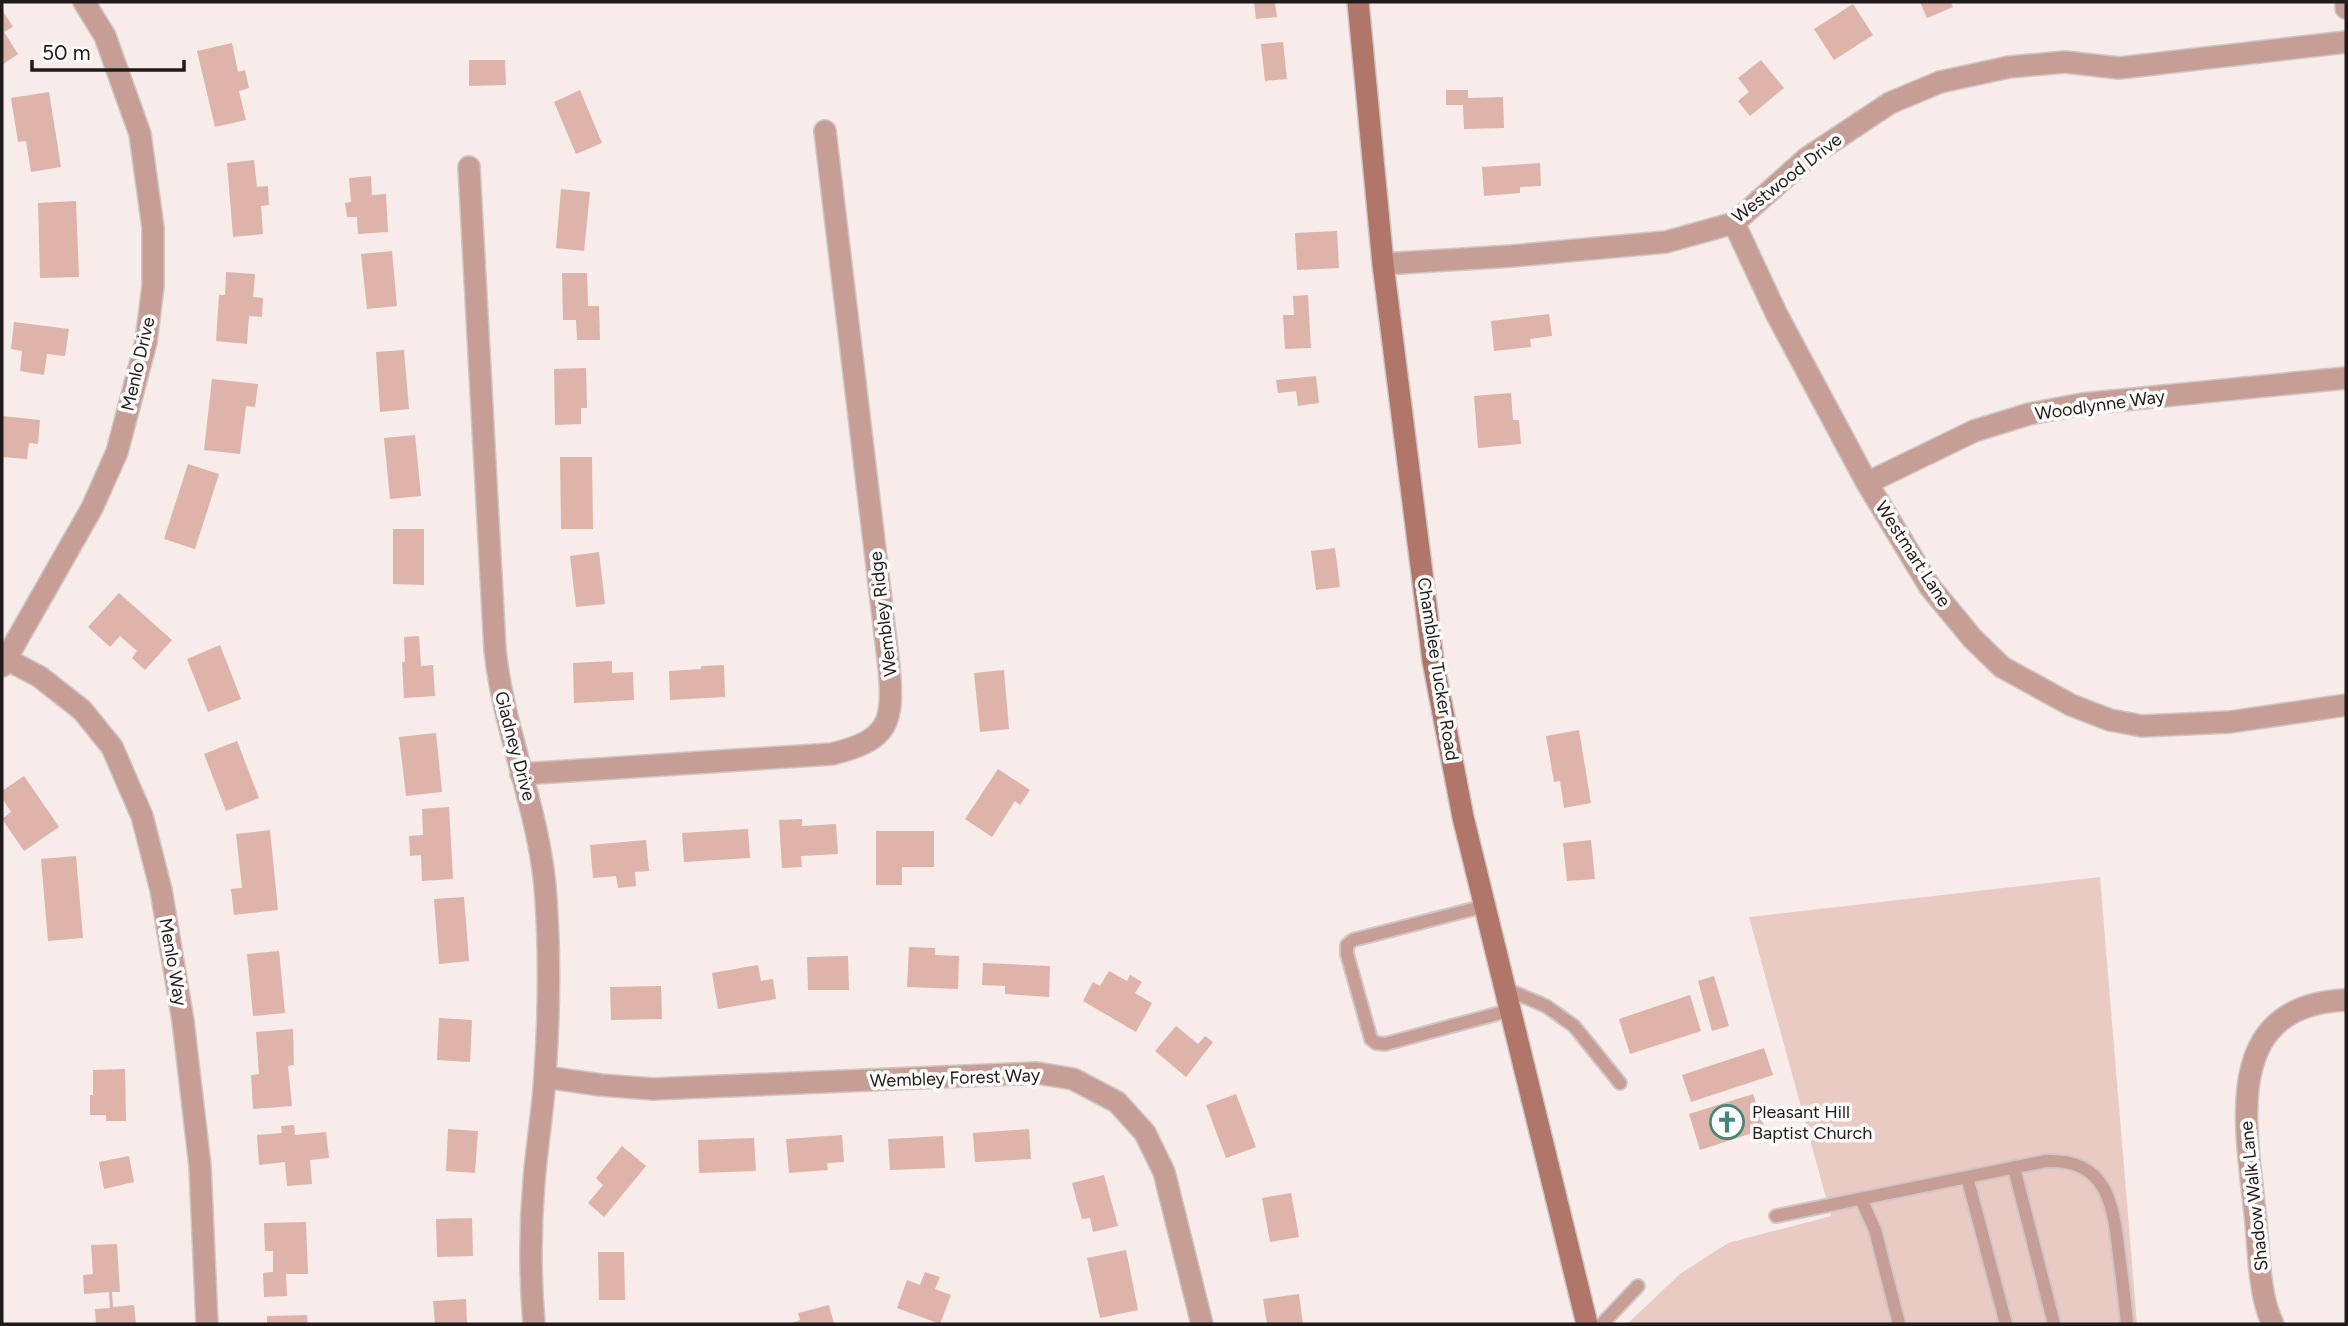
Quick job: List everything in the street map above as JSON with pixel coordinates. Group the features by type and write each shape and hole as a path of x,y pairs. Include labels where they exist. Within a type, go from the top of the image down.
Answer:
{"main road":[{"name":"Chamblee Tucker Road","path":"1358,2 1383,264 1433,661 1463,817 1587,1324"}],"street":[{"name":"Menlo Drive","path":"4,663 92,508 117,452 148,331 153,286 153,228 140,134 105,36 84,2"},
{"path":"2346,2 2346,8"},
{"name":"Westwood Drive","path":"1383,264 1666,242 1734,223 1807,158 1890,103 1940,82 2009,67 2065,62 2119,68 2346,42"},
{"name":"Wembley Ridge","path":"521,774 832,754 862,747 881,733 892,702 889,667 825,131"},
{"name":"Gladney Drive","path":"469,167 499,689 538,837 546,897 549,967 545,1077 534,1182 530,1277 534,1324"},
{"name":"Westmart Lane","path":"1734,223 1777,315 1867,483 1930,587 1973,639 2002,667 2071,705 2110,720 2142,726 2230,722 2346,705"},
{"name":"Woodlynne Way","path":"1867,483 1974,430 2029,414 2082,404 2346,378"},
{"name":"Menlo Way","path":"4,663 40,677 82,710 111,747 142,816 161,890 183,1021 200,1166 207,1324"},
{"name":"Shadow Walk Lane","path":"2273,1324 2262,1283 2245,1114 2249,1070 2258,1045 2274,1026 2296,1010 2328,1000 2346,1000"},
{"name":"Wembley Forest Way","path":"545,1077 601,1086 653,1089 1037,1073 1073,1079 1116,1102 1145,1132 1164,1172 1202,1324"}],"lane":[{"path":"1485,906 1353,940 1347,945 1347,954 1371,1039 1376,1043 1385,1044 1511,1010"},
{"path":"1506,989 1546,1006 1574,1026 1620,1083"},
{"path":"1776,1216 2046,1161 2064,1161 2095,1175 2114,1212 2127,1324"},
{"path":"2014,1168 2054,1324"},
{"path":"1967,1177 2006,1324"},
{"path":"1861,1199 1875,1230 1899,1324"},
{"path":"1602,1324 1638,1286"}],"shaded area":[{"path":"2100,877 2137,1324 1627,1324 1680,1274 1728,1243 1831,1216 1749,917"}],"building":[{"path":"1254,2 1275,2 1277,17 1256,19"},
{"path":"1920,2 1951,2 1953,7 1927,18"},
{"path":"1853,4 1873,35 1834,60 1814,29"},
{"path":"2,10 13,27 4,32 18,54 2,65"},
{"path":"1283,42 1287,79 1265,81 1261,44"},
{"path":"232,43 238,72 245,70 249,88 239,91 246,120 215,127 197,51"},
{"path":"469,60 505,60 506,85 469,86"},
{"path":"1761,60 1784,88 1750,116 1738,101 1749,92 1738,78"},
{"path":"580,90 602,143 576,154 554,102"},
{"path":"1446,90 1468,90 1468,98 1503,97 1504,128 1464,129 1463,105 1446,105"},
{"path":"49,92 61,167 31,172 26,141 18,142 11,98"},
{"path":"254,160 257,187 268,186 269,205 261,206 263,234 233,237 227,163"},
{"path":"1540,163 1541,186 1520,187 1520,193 1484,196 1482,167"},
{"path":"371,176 372,195 386,194 388,232 358,234 357,217 347,217 345,203 351,202 349,178"},
{"path":"561,189 590,192 584,251 556,248"},
{"path":"76,201 79,277 40,278 38,203"},
{"path":"1337,231 1339,268 1297,270 1295,233"},
{"path":"392,251 397,306 367,309 361,254"},
{"path":"226,272 255,274 253,297 263,298 262,317 249,316 247,344 216,341 219,295 225,295"},
{"path":"562,273 587,273 588,306 599,306 600,340 577,340 576,320 563,320"},
{"path":"1308,295 1311,348 1285,349 1283,315 1294,315 1293,296"},
{"path":"1549,314 1552,336 1530,339 1531,347 1494,351 1491,321"},
{"path":"14,322 69,329 65,356 47,354 44,375 20,371 22,351 11,349"},
{"path":"404,350 409,409 380,412 376,352"},
{"path":"586,368 587,408 581,408 581,424 555,425 554,369"},
{"path":"1316,376 1319,403 1298,406 1296,391 1278,393 1276,380"},
{"path":"212,379 258,384 255,407 246,406 240,454 204,450"},
{"path":"1511,393 1513,420 1519,420 1521,444 1478,448 1474,396"},
{"path":"2,416 40,420 38,444 29,443 27,459 2,457"},
{"path":"415,435 421,496 390,499 384,438"},
{"path":"560,457 592,457 593,529 561,529"},
{"path":"188,464 219,474 195,549 164,539"},
{"path":"393,529 424,529 424,585 393,584"},
{"path":"1335,548 1340,587 1316,590 1311,551"},
{"path":"599,552 605,604 576,607 570,556"},
{"path":"119,593 172,640 145,670 132,658 137,651 120,636 110,647 88,627"},
{"path":"419,636 421,666 433,665 435,696 404,698 404,637"},
{"path":"220,645 241,699 208,712 187,659"},
{"path":"612,661 612,673 633,672 634,700 574,703 573,663"},
{"path":"724,665 725,697 670,700 669,671"},
{"path":"1004,670 1009,729 980,732 974,673"},
{"path":"1579,730 1591,803 1564,808 1560,781 1554,782 1546,736"},
{"path":"436,733 442,792 406,796 399,737"},
{"path":"237,741 259,798 226,811 204,754"},
{"path":"998,769 1030,790 1020,805 1015,801 992,837 965,819"},
{"path":"24,776 59,827 24,851 2,819 11,812 2,798 2,791"},
{"path":"449,807 453,879 422,881 421,855 410,856 409,836 423,835 422,809"},
{"path":"802,819 802,826 836,824 838,854 801,856 802,867 782,868 779,820"},
{"path":"748,829 750,858 684,862 682,833"},
{"path":"270,830 278,910 234,915 231,889 242,888 236,834"},
{"path":"876,831 934,831 934,867 902,867 902,885 876,885"},
{"path":"646,840 649,871 635,872 636,886 618,888 616,876 593,878 590,845"},
{"path":"1591,840 1595,879 1567,881 1563,843"},
{"path":"76,856 83,938 48,941 41,859"},
{"path":"464,897 469,961 439,964 434,899"},
{"path":"909,947 935,948 935,955 959,956 958,989 907,987"},
{"path":"279,951 285,1013 253,1016 247,954"},
{"path":"848,956 849,990 808,990 807,957"},
{"path":"983,963 1050,966 1049,997 1005,994 1005,986 982,985"},
{"path":"758,965 761,981 773,979 776,999 718,1009 712,973"},
{"path":"1109,971 1127,981 1130,975 1142,982 1135,993 1152,1003 1136,1032 1083,1001 1093,982 1100,986"},
{"path":"1714,976 1729,1026 1712,1031 1698,981"},
{"path":"661,986 662,1019 611,1020 610,987"},
{"path":"1690,995 1701,1031 1630,1054 1619,1019"},
{"path":"439,1018 472,1020 470,1062 437,1060"},
{"path":"1176,1026 1198,1044 1205,1036 1213,1042 1186,1077 1155,1051"},
{"path":"293,1029 294,1065 288,1066 292,1106 253,1109 251,1075 259,1074 256,1032"},
{"path":"1764,1048 1773,1075 1691,1102 1682,1075"},
{"path":"125,1069 126,1121 106,1121 106,1115 90,1115 93,1070"},
{"path":"1236,1094 1256,1147 1226,1158 1206,1105"},
{"name":"Pleasant Hill Baptist Church","path":"1753,1094 1765,1129 1700,1150 1689,1114"},
{"path":"294,1125 295,1135 326,1132 329,1158 310,1160 312,1184 287,1186 285,1162 259,1165 257,1135 282,1133 281,1126"},
{"path":"448,1129 478,1131 475,1173 446,1171"},
{"path":"1029,1129 1031,1159 975,1162 973,1133"},
{"path":"842,1135 844,1162 827,1163 828,1170 789,1173 786,1139"},
{"path":"943,1136 945,1168 890,1170 888,1139"},
{"path":"754,1138 756,1171 699,1173 698,1140"},
{"path":"622,1146 646,1166 604,1217 588,1203 603,1185 596,1178"},
{"path":"129,1156 134,1182 104,1189 99,1162"},
{"path":"1104,1175 1118,1226 1093,1232 1090,1218 1082,1219 1072,1183"},
{"path":"1291,1193 1299,1237 1270,1242 1262,1198"},
{"path":"472,1218 473,1256 437,1257 436,1219"},
{"path":"306,1222 308,1274 286,1274 287,1296 264,1297 263,1273 273,1272 273,1251 265,1251 264,1223"},
{"path":"117,1244 120,1292 112,1292 113,1307 134,1305 136,1324 96,1324 95,1309 110,1308 109,1292 84,1294 83,1275 93,1274 91,1245"},
{"path":"1126,1250 1138,1310 1100,1318 1087,1258"},
{"path":"598,1252 624,1252 625,1300 599,1300"},
{"path":"925,1272 940,1277 935,1289 951,1295 940,1324 897,1308 907,1280 920,1285"},
{"path":"1299,1294 1303,1324 1267,1324 1263,1299"},
{"path":"466,1299 467,1324 435,1324 433,1301"},
{"path":"829,1305 834,1324 790,1324 800,1320 798,1313"},
{"path":"307,1315 308,1324 267,1324 267,1316"}],"place":[{"name":"Pleasant Hill Baptist Church","path":"1727,1122"}]}
